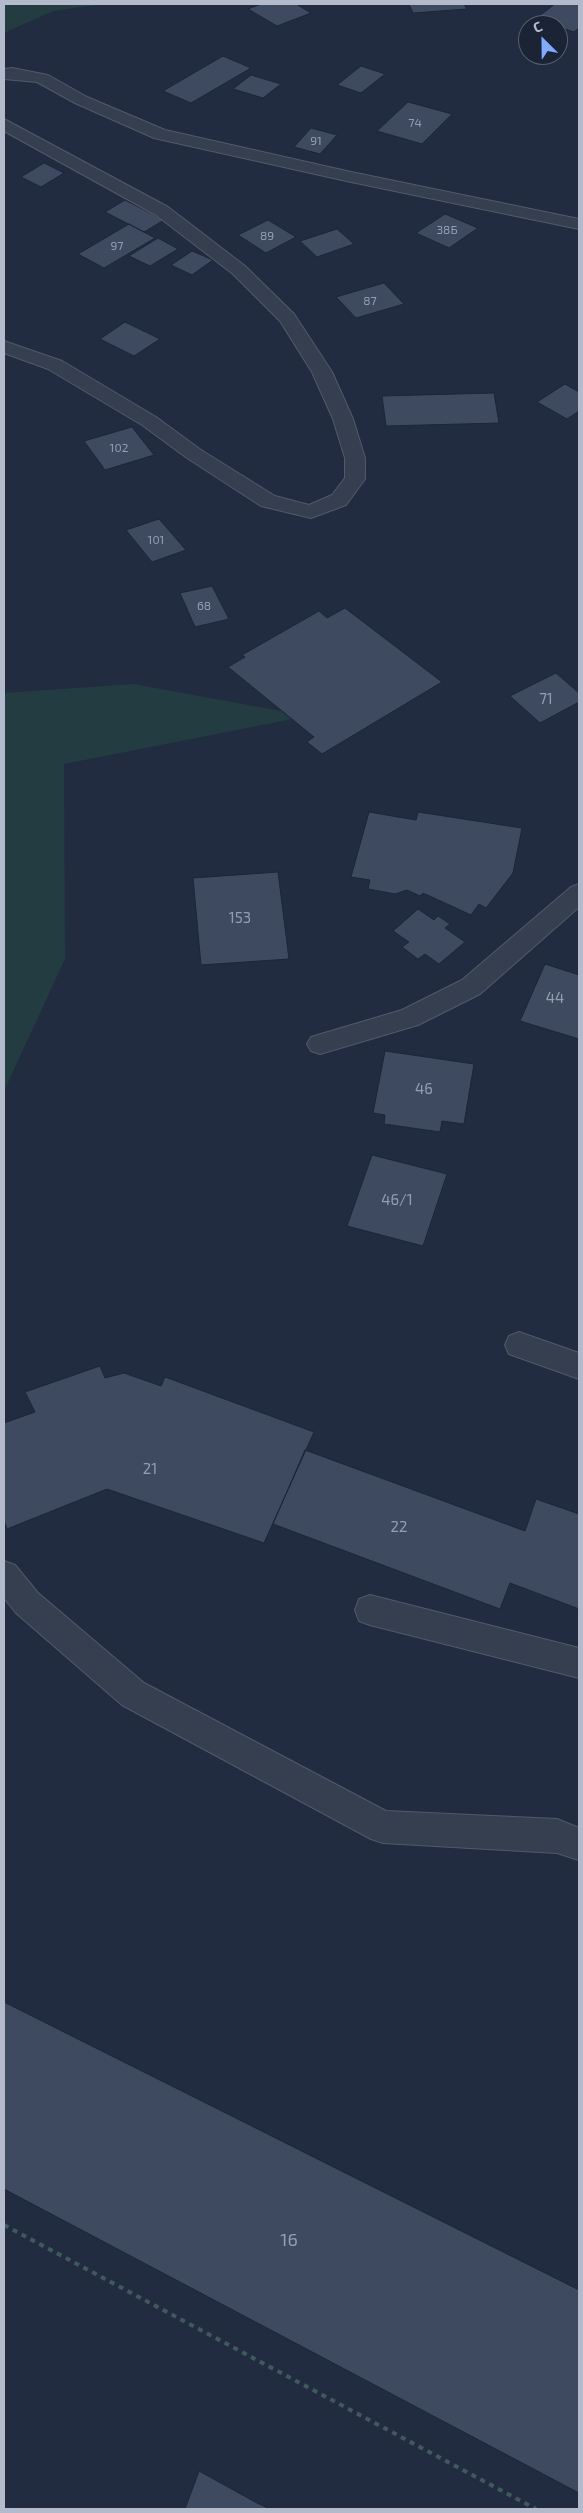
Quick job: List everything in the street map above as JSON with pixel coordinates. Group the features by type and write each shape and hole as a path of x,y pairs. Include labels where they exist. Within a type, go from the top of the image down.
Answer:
{"street":[{"path":"4,74 12,73 42,78 81,100 160,134 352,177 579,224"},
{"path":"4,124 162,211 238,270 280,311 322,372 343,419 355,458 355,479 339,500 311,512 268,500 194,454 149,421 55,365 4,347"},
{"path":"320,1044 409,1018 471,987 579,893"},
{"path":"519,1346 579,1366"},
{"path":"4,1575 27,1603 133,1694 383,1827 557,1836 579,1844"},
{"path":"370,1610 579,1664"}],"path":[{"path":"4,2225 536,2509"}],"green space":[{"path":"4,4 103,4 53,11 4,33"},
{"path":"134,684 308,716 64,764 65,959 4,1091 4,693"}],"building":[{"path":"261,4 296,4 311,13 277,26 248,9"},
{"path":"409,4 464,4 467,9 413,13"},
{"path":"555,4 579,4 579,28 574,32 568,30 568,15 540,15"},
{"path":"223,56 251,68 191,103 163,91"},
{"path":"361,66 385,74 361,93 337,85"},
{"path":"251,75 281,84 263,98 233,89"},
{"path":"408,102 452,114 422,144 377,131"},
{"path":"311,128 337,135 320,154 294,147"},
{"path":"44,163 64,173 41,187 21,177"},
{"path":"125,200 164,220 144,232 105,212"},
{"path":"445,214 478,228 449,248 416,233"},
{"path":"268,220 296,237 266,253 238,235"},
{"path":"129,224 155,238 104,268 78,254"},
{"path":"337,229 354,244 317,257 300,241"},
{"path":"158,238 178,249 150,266 129,256"},
{"path":"192,251 213,260 192,275 171,265"},
{"path":"384,283 404,304 356,318 336,297"},
{"path":"125,322 160,339 134,356 100,339"},
{"path":"565,384 579,392 579,411 567,419 537,402"},
{"path":"494,393 499,423 386,426 382,396"},
{"path":"132,427 154,455 105,470 84,441"},
{"path":"159,519 186,550 152,562 126,530"},
{"path":"212,586 229,619 195,627 180,593"},
{"path":"345,608 442,682 322,754 307,742 314,737 228,667 245,657 242,655 319,611 327,618"},
{"path":"556,673 579,693 579,702 540,723 510,696"},
{"path":"369,812 416,820 418,812 522,828 513,873 486,908 479,904 471,915 423,893 420,896 407,890 395,894 368,889 370,880 351,877"},
{"path":"278,872 289,959 201,965 193,878"},
{"path":"418,909 434,920 438,916 450,924 445,928 465,942 439,964 425,954 418,959 402,947 409,942 393,931"},
{"path":"545,964 579,975 579,1039 520,1021"},
{"path":"385,1051 474,1064 464,1124 442,1121 440,1132 384,1124 385,1115 373,1113"},
{"path":"372,1155 447,1174 423,1246 347,1226"},
{"path":"100,1366 105,1378 124,1373 161,1386 165,1377 314,1432 264,1543 107,1489 7,1529 4,1521 4,1423 35,1412 25,1392"},
{"path":"305,1450 525,1531 536,1499 579,1514 579,1609 510,1583 500,1609 273,1524"},
{"path":"4,2002 579,2290 579,2493 4,2189"},
{"path":"199,2471 257,2503 270,2509 185,2509"}]}
